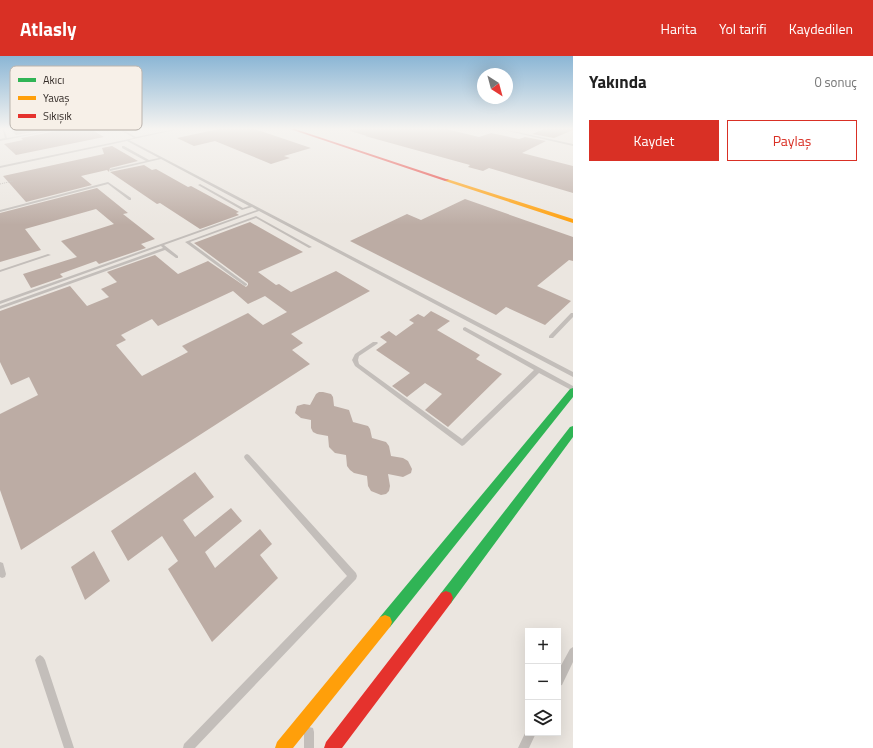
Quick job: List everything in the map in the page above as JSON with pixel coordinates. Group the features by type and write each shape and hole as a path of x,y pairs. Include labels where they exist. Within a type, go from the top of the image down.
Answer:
{"street":[{"path":"388,160 573,221"},
{"path":"411,160 561,207"},
{"path":"283,748 573,390"},
{"path":"332,748 573,430"}],"lane":[{"path":"0,167 32,160"},
{"path":"165,160 573,375"},
{"path":"111,170 149,161"},
{"path":"0,211 108,183 130,199"},
{"path":"199,185 243,209 252,206"},
{"path":"0,303 259,210"},
{"path":"245,285 187,242 256,217 310,247"},
{"path":"295,239 306,234"},
{"path":"162,245 177,257"},
{"path":"0,308 166,248"},
{"path":"0,271 49,255"},
{"path":"550,337 573,314"},
{"path":"465,328 573,390"},
{"path":"375,343 357,355 355,360 356,365 462,443 538,370"},
{"path":"188,748 352,576 247,457"},
{"path":"561,675 573,652"},
{"path":"40,660 69,748"},
{"path":"308,717 309,748"},
{"path":"523,748 529,736"}],"path":[{"path":"0,184 13,181"}],"building":[{"path":"75,160 138,161 110,168 109,172 107,170 81,176 92,185 26,202 3,176"},
{"path":"262,160 283,160 271,164"},
{"path":"453,160 551,160 573,166 573,193 489,168 483,171 468,167 470,165"},
{"path":"144,165 152,170 156,169 188,187 191,186 239,212 236,213 239,215 200,229 160,203 157,204 110,172"},
{"path":"97,188 128,213 123,214 155,239 141,244 146,248 99,264 96,261 60,274 63,277 31,288 23,274 77,257 61,241 114,224 96,209 25,229 41,250 0,262 0,213"},
{"path":"465,199 573,237 573,261 569,260 537,286 571,301 545,325 506,307 496,315 350,241 407,214 421,220"},
{"path":"250,222 303,252 258,272 276,285 279,284 291,292 336,271 370,291 291,334 303,343 292,350 310,364 21,550 0,490 0,414 38,395 29,377 11,385 0,362 0,311 70,286 87,306 109,297 101,289 117,282 107,272 155,255 178,274 208,261 246,287 248,285 248,283 194,243","holes":["233,291 248,304 265,296 287,312 263,325 248,313 182,346 188,352 142,376 116,345 126,340 121,335 152,319 158,326"]},
{"path":"431,311 450,321 437,330 480,355 476,359 502,374 448,427 425,410 442,394 425,383 407,397 392,386 410,373 376,350 387,342 380,337 389,331 396,336 414,323 409,320 418,314 424,317"},
{"path":"319,392 331,394 333,397 334,406 349,410 353,422 368,426 372,438 386,442 389,446 391,456 403,458 408,461 412,469 411,473 403,477 388,474 390,486 389,491 386,494 381,495 371,491 368,486 367,476 354,473 350,470 347,466 346,455 335,453 329,447 328,436 313,432 311,428 311,420 301,418 295,413 297,406 304,404 310,405 316,394"},
{"path":"195,472 214,497 183,520 195,537 231,508 242,521 205,552 215,568 260,529 272,544 260,555 278,578 212,642 168,569 178,561 162,536 128,561 111,531"},
{"path":"94,551 110,581 85,600 71,567"}],"traffic: fast":[{"path":"385,622 573,391"},
{"path":"446,598 573,430"}],"traffic: slow":[{"path":"447,180 573,221"},
{"path":"283,748 385,622"}],"traffic: jam":[{"path":"387,160 447,180"},
{"path":"332,748 446,598"}]}
